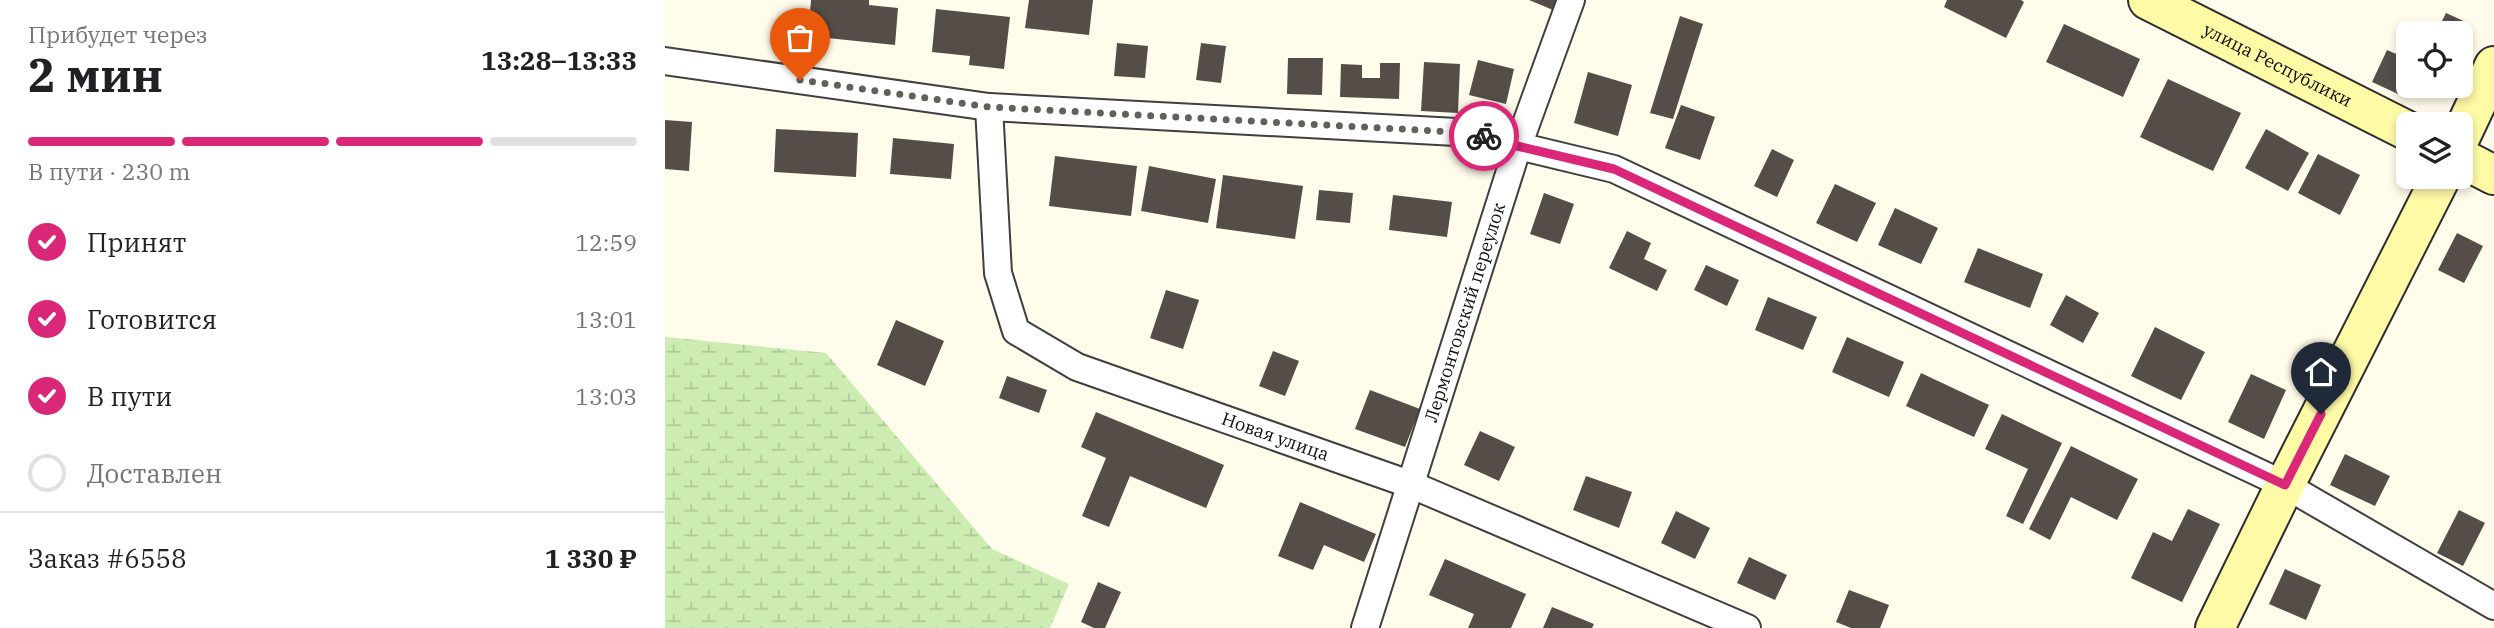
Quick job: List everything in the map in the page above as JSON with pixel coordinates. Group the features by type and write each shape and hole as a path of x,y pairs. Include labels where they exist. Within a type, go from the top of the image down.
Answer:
{"main road":[{"name":"улица Республики","path":"2148,0 2396,125"},
{"path":"2472,112 2494,66"},
{"path":"2473,164 2494,175"},
{"path":"2215,628 2435,189"}],"street":[{"name":"Лермонтовский переулок","path":"1366,628 1517,146 1571,0"},
{"path":"665,61 989,107 1475,133 1614,169 2285,485 2494,606"},
{"name":"Новая улица","path":"989,107 998,273 1016,331 1077,367 1412,485 1747,628"}],"green space":[{"path":"665,337 826,353 992,549 1069,584 1050,628 665,628"}],"building":[{"path":"811,0 869,0 869,5 898,8 895,45 808,36"},
{"path":"1029,0 1093,0 1089,35 1025,28"},
{"path":"1529,0 1558,0 1553,10"},
{"path":"1947,0 2024,2 2006,38 1944,7"},
{"path":"936,9 1010,17 1004,69 969,65 970,56 932,52"},
{"path":"2446,13 2464,21 2442,21"},
{"path":"1680,16 1703,24 1673,119 1650,113"},
{"path":"2064,24 2140,59 2123,97 2046,62"},
{"path":"1117,43 1148,46 1145,78 1114,76"},
{"path":"1201,43 1226,46 1221,83 1196,80"},
{"path":"2387,50 2396,54 2396,93 2372,82"},
{"path":"1288,58 1323,58 1322,95 1287,94"},
{"path":"1478,60 1514,69 1506,104 1469,95"},
{"path":"1424,62 1460,64 1458,113 1421,111"},
{"path":"1380,63 1400,63 1399,99 1340,97 1341,64 1362,65 1362,78 1380,78"},
{"path":"1588,72 1632,85 1618,136 1574,123"},
{"path":"2168,79 2241,113 2213,171 2140,137"},
{"path":"1681,105 1715,117 1700,160 1665,148"},
{"path":"665,120 692,122 689,171 665,169"},
{"path":"776,129 858,133 856,177 774,172"},
{"path":"2266,129 2309,153 2288,191 2245,168"},
{"path":"893,138 954,144 951,179 890,174"},
{"path":"1772,149 1794,160 1777,197 1754,186"},
{"path":"2318,154 2360,175 2340,215 2298,193"},
{"path":"1055,156 1137,166 1131,216 1049,206"},
{"path":"1149,166 1216,179 1208,223 1141,211"},
{"path":"1223,175 1303,186 1295,239 1216,228"},
{"path":"1835,184 1876,203 1857,242 1816,223"},
{"path":"1319,190 1353,193 1350,223 1316,220"},
{"path":"1544,193 1574,204 1560,244 1530,234"},
{"path":"1393,195 1452,202 1447,237 1389,230"},
{"path":"1895,208 1938,228 1921,264 1878,245"},
{"path":"1627,231 1651,243 1644,259 1667,270 1657,291 1609,268"},
{"path":"2457,233 2483,246 2464,283 2438,270"},
{"path":"1978,248 2043,274 2030,308 1964,282"},
{"path":"1706,265 1739,280 1727,306 1694,290"},
{"path":"1166,290 1199,300 1183,349 1150,338"},
{"path":"2066,295 2099,313 2083,343 2050,325"},
{"path":"1768,297 1817,317 1803,350 1755,330"},
{"path":"896,320 944,341 925,386 877,365"},
{"path":"2155,327 2205,352 2181,400 2131,376"},
{"path":"1847,337 1904,362 1889,397 1832,372"},
{"path":"1273,351 1299,361 1285,396 1259,386"},
{"path":"1921,373 1989,405 1974,437 1906,406"},
{"path":"2251,374 2286,390 2264,439 2228,422"},
{"path":"1007,376 1047,390 1039,413 999,398"},
{"path":"1370,390 1420,409 1405,447 1355,429"},
{"path":"1096,412 1224,465 1206,508 1130,476 1109,527 1082,516 1106,458 1081,447"},
{"path":"2002,414 2062,443 2023,524 2006,516 2028,469 1985,449"},
{"path":"1480,431 1515,447 1499,481 1464,465"},
{"path":"2071,446 2138,479 2117,520 2071,497 2050,540 2029,529"},
{"path":"2345,454 2390,476 2375,506 2330,485"},
{"path":"1586,476 1632,492 1619,528 1573,510"},
{"path":"1300,502 1376,534 1364,562 1324,545 1313,570 1278,556"},
{"path":"2188,509 2220,524 2182,602 2131,578 2153,532 2172,541"},
{"path":"2459,510 2485,523 2463,566 2437,553"},
{"path":"1676,511 1710,528 1695,559 1661,543"},
{"path":"1749,557 1787,575 1775,600 1737,583"},
{"path":"1445,559 1526,594 1511,628 1468,628 1474,614 1429,595"},
{"path":"2285,569 2321,585 2306,620 2269,604"},
{"path":"1098,582 1121,592 1105,628 1094,628 1081,622"},
{"path":"1849,590 1889,605 1880,628 1851,628 1836,622"},
{"path":"1552,607 1594,624 1592,628 1543,628"}],"way so far":[{"path":"800,80 989,107 1475,133 1484,136"}],"route":[{"path":"1484,136 1614,169 2285,485 2321,414"}]}
